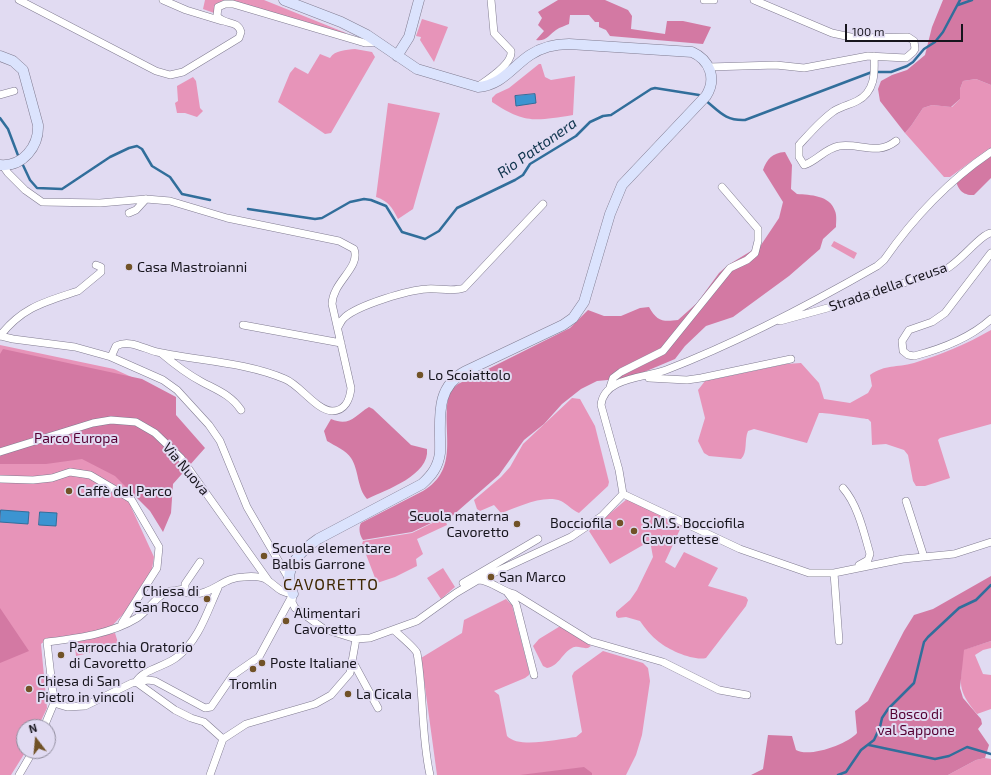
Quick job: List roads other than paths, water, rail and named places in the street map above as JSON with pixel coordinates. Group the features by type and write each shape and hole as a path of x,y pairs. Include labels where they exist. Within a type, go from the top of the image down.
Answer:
{"street":[{"path":"19,0 156,71 170,75 183,72 235,42 240,35 240,28 235,24 179,8 163,0"},
{"path":"284,0 341,22 378,42 417,69 478,87 494,84 529,55 538,50 558,44 692,52 699,55 709,67 712,84 704,99 622,185 610,214 580,311 563,325 460,374 451,381 443,395 440,453 438,462 431,476 422,484 318,539 306,548 295,561 289,579"},
{"path":"397,56 409,37 418,0"},
{"path":"478,87 504,65 512,54 494,33 491,0"},
{"path":"704,0 714,0"},
{"path":"709,67 776,65 804,68 874,56 906,58 913,52 915,44 914,41 908,37 863,39 832,33 754,0"},
{"path":"222,21 217,16 217,10 222,5 230,3 370,44 378,42"},
{"path":"0,56 13,61 23,70 38,125 38,133 34,147 19,160 2,166 25,190 42,202 100,203 146,200 170,201 227,218 339,241 351,246 356,253 355,263 337,286 332,297 332,304 350,378 350,394 344,407 334,411 322,408 295,385 285,379 240,367 161,353 126,343 116,346 111,357"},
{"path":"874,56 874,76 865,96 834,111 807,135 799,145 799,157 804,165 827,150 838,146 883,149 896,141"},
{"path":"0,95 14,91"},
{"name":"Strada della Creusa","path":"610,386 680,364 773,321 880,264 920,212 954,180 991,152"},
{"path":"623,494 619,470 601,405 604,395 616,375 662,351 730,268 747,260 755,253 758,241 758,229 722,187"},
{"path":"129,213 136,210 146,200"},
{"path":"338,327 341,321 348,315 398,295 419,290 455,290 464,288 543,204"},
{"name":"Strada della Creusa","path":"773,321 785,320 831,307 946,269 963,258 982,237 991,233"},
{"name":"Strada della Creusa","path":"991,253 945,313 932,322 909,330 902,340 903,351 908,355 914,356 945,346 977,330 991,319"},
{"path":"96,265 101,267 101,272 78,291 38,304 15,319 0,336 13,340 75,347 111,357 163,380 177,390 209,425 220,441 247,507 289,579 293,594 293,605 305,616 324,629 356,639 370,638 417,621 456,593 478,580 577,534 602,516 623,494"},
{"path":"243,325 341,343"},
{"path":"161,353 178,367 225,394 235,402 241,410"},
{"name":"Strada della Creusa","path":"638,378 693,379 791,359"},
{"name":"Via Nuova","path":"0,452 111,420 136,422 155,433 181,458 268,580"},
{"path":"0,479 33,480 52,478 70,472 90,475 131,499 159,547 157,568 130,614 121,625"},
{"path":"843,488 848,493 856,512 870,554 868,560 856,567"},
{"path":"623,494 758,556 806,573 834,573 856,567 954,554 991,542"},
{"path":"906,501 924,557"},
{"path":"456,593 459,587 478,574 538,540"},
{"path":"47,719 54,703 47,642 87,636 137,618 166,592 185,589 185,584 200,562"},
{"path":"834,573 839,641"},
{"path":"136,682 139,676 165,665 178,657 188,646 203,622 218,588 226,581 242,576 268,580 278,590 293,594"},
{"path":"478,580 490,582 529,602 590,641 663,662 719,690 747,695"},
{"path":"178,590 190,595 218,588"},
{"path":"507,592 516,604 534,675"},
{"path":"54,703 67,707 85,706 136,682 155,681 206,708 211,707 233,675 259,658 293,594"},
{"path":"394,630 403,640 415,649 417,653 421,684 425,753 430,775"},
{"path":"210,775 224,739 246,724 315,704 331,695 350,673 356,639"},
{"path":"353,662 378,708"},
{"path":"136,682 175,710 191,718 204,722 224,739"},
{"path":"19,775 28,759"}],"water":[{"path":"535,94 536,103 516,106 515,96"},
{"path":"1,510 29,512 28,524 0,522"},
{"path":"40,512 57,513 56,526 39,525"}],"waterway":[{"name":"Rio Pattonera","path":"705,100 727,117 745,120 872,72 891,72 907,66 913,62 924,49 935,42 943,32 960,0"},
{"path":"958,5 972,0"},
{"name":"Rio Pattonera","path":"248,209 315,219 322,218 350,202 364,199 371,200 386,206 402,232 425,239 439,231 457,208 515,180 523,175 530,164 576,136 590,122 603,116 611,115 651,89 655,88 699,95 702,97"},
{"name":"Rio Pattonera","path":"0,118 8,129 19,158"},
{"name":"Rio Pattonera","path":"22,163 30,180 37,188 62,189 110,157 137,146 142,149 152,166 170,177 182,194 210,200"},
{"path":"838,775 846,772 861,750 874,740 882,718 888,709 914,683 924,642 928,637 959,608 976,600 991,585"},
{"path":"869,745 935,759 949,756 967,747 991,754"}],"place":[{"name":"Casa Mastroianni","path":"129,267"},
{"name":"Lo Scoiattolo","path":"420,375"},
{"name":"Caffè del Parco","path":"69,491"},
{"name":"Bocciofila","path":"620,523"},
{"name":"Scuola materna Cavoretto","path":"517,524"},
{"name":"S.M.S. Bocciofila Cavorettese","path":"634,531"},
{"name":"Scuola elementare Balbis Garrone","path":"264,556"},
{"name":"San Marco","path":"491,577"},
{"name":"Chiesa di San Rocco","path":"207,599"},
{"name":"Alimentari Cavoretto","path":"286,621"},
{"name":"Parrocchia Oratorio di Cavoretto","path":"61,655"},
{"name":"Poste Italiane","path":"262,663"},
{"name":"Tromlin","path":"253,669"},
{"name":"Chiesa di San Pietro in vincoli","path":"29,689"},
{"name":"La Cicala","path":"348,694"}],"district":[{"name":"CAVORETTO","path":"331,585"}],"park label":[{"name":"Parco Europa","path":"76,438"},
{"name":"Bosco di val Sappone","path":"916,722"}]}
